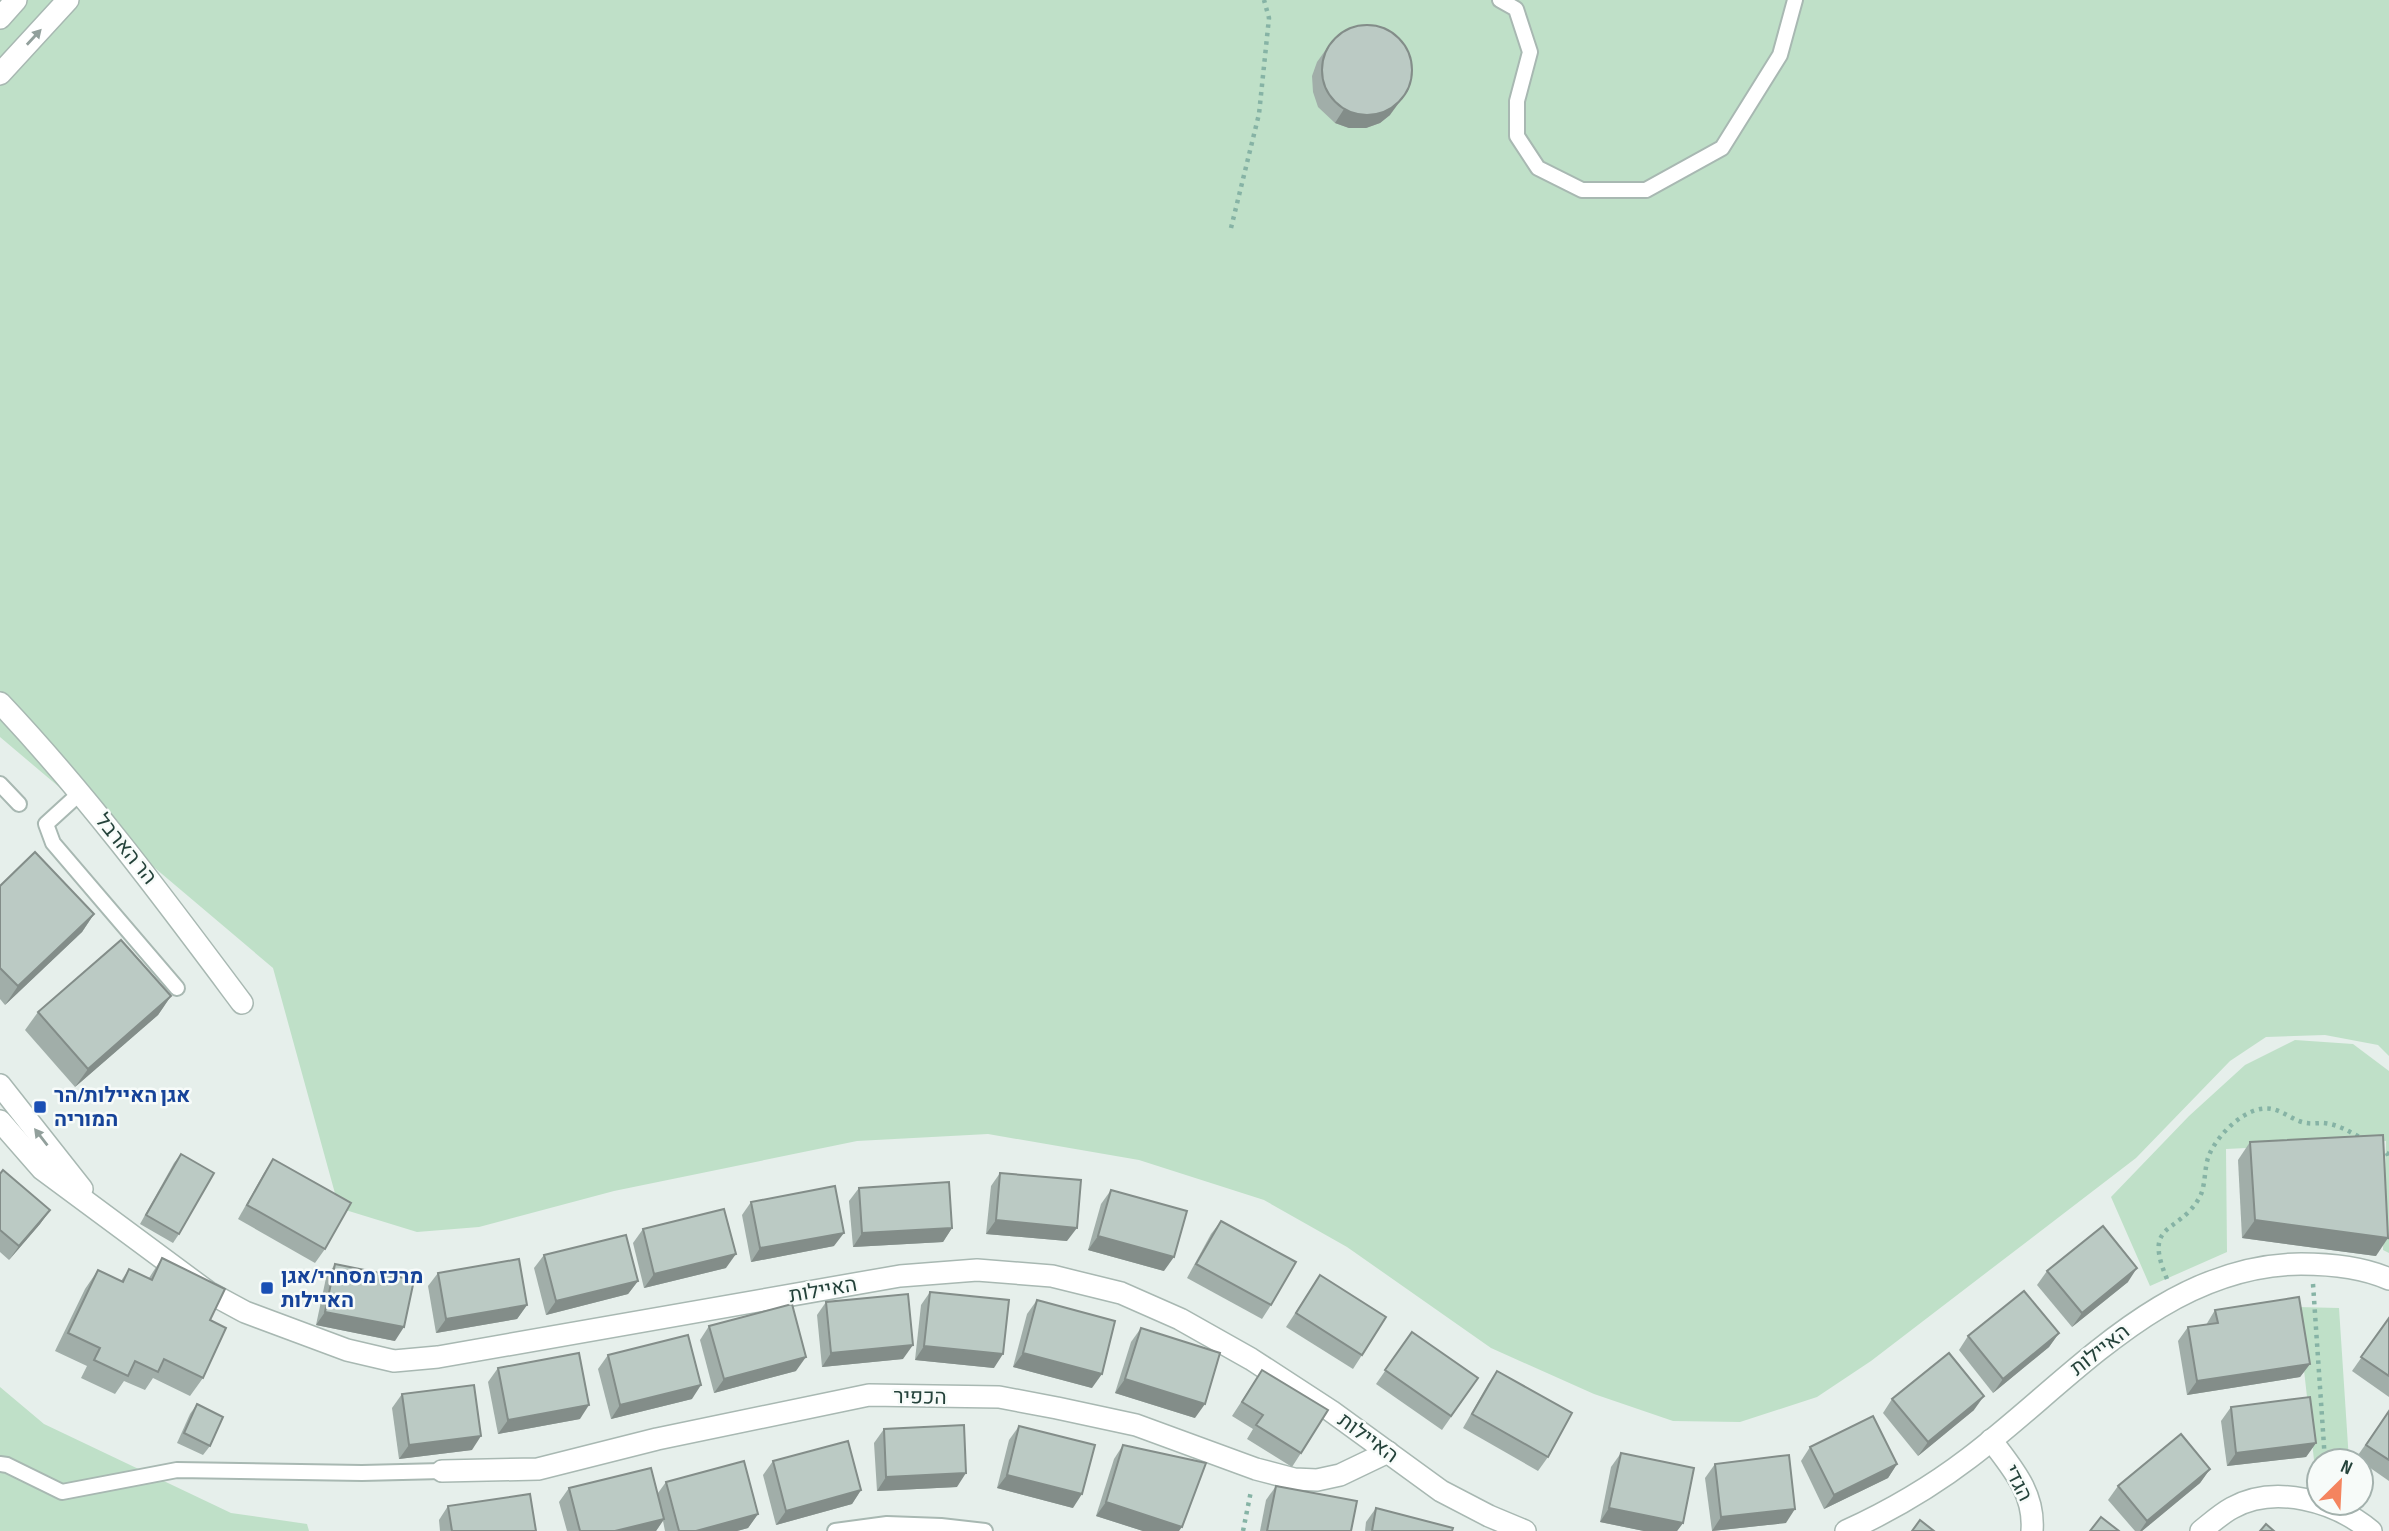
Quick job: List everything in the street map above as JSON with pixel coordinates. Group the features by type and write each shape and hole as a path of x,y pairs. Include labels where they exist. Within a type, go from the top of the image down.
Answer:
{"street":[{"path":"0,18 16,0"},
{"path":"0,74 68,0"},
{"name":"הר הארבל","path":"0,704 47,753 161,893 242,1003"},
{"path":"0,1084 98,1210"},
{"path":"0,1121 42,1169 98,1210"},
{"name":"האיילות","path":"98,1210 208,1292 245,1312 347,1350 394,1361 438,1357 900,1276 977,1270 1052,1276 1121,1293 1180,1319 1251,1359 1331,1411 1441,1491 1525,1531"},
{"name":"האיילות","path":"1846,1531 1926,1489 1991,1440 2100,1348 2139,1320 2175,1299 2229,1276 2277,1264 2327,1264 2389,1279"},
{"name":"הכפיר","path":"442,1471 538,1469 657,1439 869,1395 999,1398 1056,1408 1136,1425 1256,1469 1294,1479 1317,1480 1340,1475 1388,1452"},
{"name":"הגדי","path":"1991,1440 2019,1475 2030,1501 2032,1531"},
{"path":"2202,1531 2233,1507 2262,1497 2287,1496 2314,1502 2342,1513 2371,1531"}],"lane":[{"path":"1500,0 1516,9 1530,52 1517,101 1517,136 1538,168 1582,190 1646,190 1722,148 1780,54 1795,0"},
{"path":"0,784 19,804"},
{"path":"80,793 46,824 53,843 177,988"},
{"path":"0,1464 62,1492 177,1470 362,1473 442,1471"},
{"path":"835,1531 887,1524 985,1531"}],"path":[{"path":"1231,228 1259,114 1269,18 1264,0"},
{"path":"2175,1299 2161,1266 2158,1246 2165,1229 2199,1199 2209,1154 2227,1127 2248,1114 2271,1108 2305,1123 2340,1126 2387,1153 2389,1159"},
{"path":"2312,1264 2324,1447"},
{"path":"1243,1531 1256,1469"}],"green space":[{"path":"0,0 2389,0 2389,1056 2378,1045 2325,1035 2266,1037 2230,1061 2136,1158 1871,1361 1817,1397 1740,1422 1673,1421 1594,1394 1491,1348 1347,1247 1264,1200 1139,1160 988,1134 857,1141 614,1191 479,1227 417,1232 339,1208 273,968 0,737"},
{"path":"2295,1040 2353,1044 2389,1071 2389,1253 2383,1250 2386,1141 2226,1149 2227,1252 2150,1286 2111,1197 2189,1116 2245,1065"},
{"path":"2297,1307 2339,1308 2348,1447 2313,1447"},
{"path":"0,1387 44,1424 231,1513 307,1524 309,1531 0,1531"}],"building":[{"path":"1367,25 1384,28 1399,38 1409,53 1412,70 1409,87 1399,102 1384,112 1367,115 1350,112 1335,102 1325,87 1322,70 1325,53 1335,38 1350,28"},
{"path":"35,852 94,914 18,986 0,968 0,886"},
{"path":"121,940 171,996 88,1069 38,1012"},
{"path":"2383,1135 2388,1238 2255,1220 2250,1142"},
{"path":"181,1154 214,1173 179,1234 146,1215"},
{"path":"273,1159 351,1203 325,1249 247,1205"},
{"path":"3,1170 50,1210 19,1246 0,1230 0,1174"},
{"path":"1000,1173 1081,1180 1077,1228 996,1220"},
{"path":"949,1182 952,1228 862,1233 859,1188"},
{"path":"835,1186 844,1233 760,1248 751,1202"},
{"path":"1111,1190 1187,1211 1174,1257 1098,1236"},
{"path":"724,1209 736,1254 654,1274 643,1229"},
{"path":"1221,1221 1296,1262 1271,1305 1196,1264"},
{"path":"2103,1226 2137,1268 2082,1313 2047,1271"},
{"path":"626,1235 638,1281 556,1301 544,1255"},
{"path":"162,1258 225,1289 210,1320 226,1328 203,1378 164,1359 158,1372 135,1361 128,1376 94,1360 100,1348 68,1333 98,1270 123,1282 129,1269 152,1280"},
{"path":"519,1259 527,1305 446,1319 438,1273"},
{"path":"335,1264 414,1280 404,1327 325,1312"},
{"path":"1320,1275 1386,1317 1362,1355 1296,1313"},
{"path":"2024,1291 2059,1333 2003,1379 1968,1336"},
{"path":"930,1292 1009,1300 1003,1354 924,1346"},
{"path":"908,1294 913,1345 831,1353 826,1302"},
{"path":"2299,1297 2310,1364 2197,1381 2188,1327 2218,1323 2215,1310"},
{"path":"1037,1300 1115,1321 1102,1374 1023,1353"},
{"path":"792,1304 806,1357 724,1379 709,1326"},
{"path":"2389,1318 2389,1376 2361,1357"},
{"path":"1141,1328 1220,1353 1205,1404 1125,1379"},
{"path":"1412,1332 1478,1378 1451,1416 1385,1370"},
{"path":"688,1335 701,1385 620,1405 608,1355"},
{"path":"579,1353 589,1405 508,1420 498,1368"},
{"path":"1949,1353 1984,1396 1928,1442 1892,1399"},
{"path":"1262,1370 1328,1410 1301,1453 1256,1425 1263,1415 1242,1402"},
{"path":"1497,1371 1572,1413 1548,1457 1472,1414"},
{"path":"474,1385 481,1436 409,1445 402,1394"},
{"path":"2310,1397 2316,1443 2236,1453 2231,1407"},
{"path":"197,1404 223,1417 210,1446 184,1433"},
{"path":"2389,1411 2389,1460 2375,1451 2375,1447 2366,1445"},
{"path":"1873,1416 1897,1464 1834,1495 1810,1447"},
{"path":"964,1425 966,1473 886,1477 884,1429"},
{"path":"1019,1426 1095,1445 1082,1494 1007,1475"},
{"path":"2181,1434 2210,1469 2147,1521 2118,1486"},
{"path":"848,1441 861,1490 786,1511 773,1461"},
{"path":"1123,1445 1206,1463 1182,1527 1106,1502"},
{"path":"1621,1453 1694,1468 1683,1523 1609,1508"},
{"path":"1789,1455 1795,1509 1721,1517 1715,1464"},
{"path":"744,1461 758,1514 696,1531 679,1531 666,1482"},
{"path":"651,1468 664,1519 615,1531 580,1531 569,1488"},
{"path":"1276,1486 1357,1501 1351,1531 1267,1531"},
{"path":"530,1494 536,1531 452,1531 448,1506"},
{"path":"1376,1508 1453,1528 1452,1531 1372,1531"},
{"path":"2101,1517 2119,1531 2090,1531"},
{"path":"1920,1520 1934,1531 1912,1531"},
{"path":"2266,1524 2274,1531 2260,1531"}],"place":[{"name":"אגן האיילות/הר המוריה","path":"40,1107"},
{"name":"מרכז מסחרי/אגן האיילות","path":"267,1288"}]}
